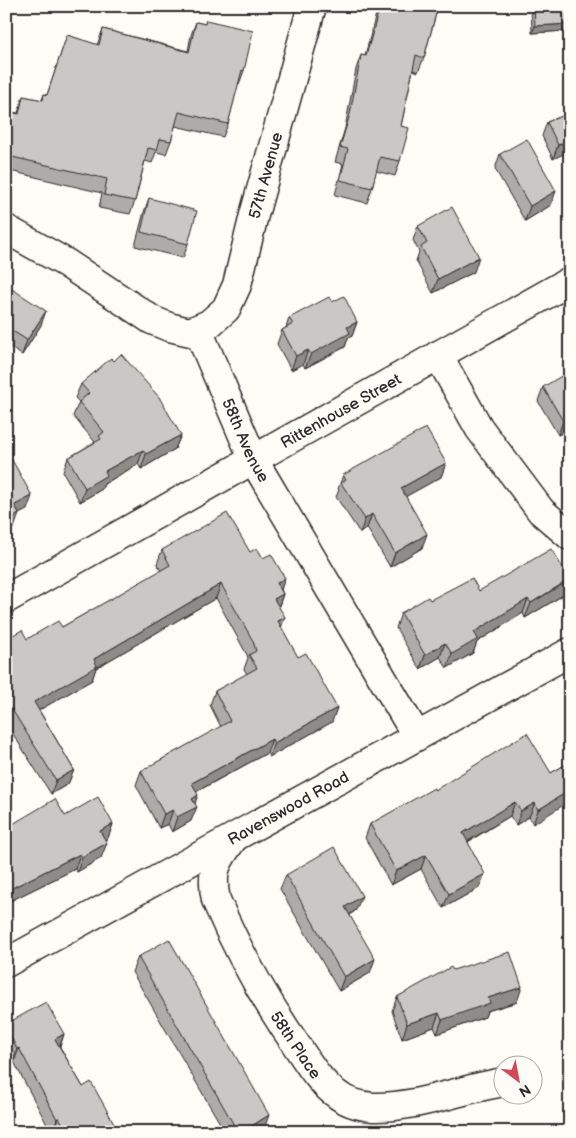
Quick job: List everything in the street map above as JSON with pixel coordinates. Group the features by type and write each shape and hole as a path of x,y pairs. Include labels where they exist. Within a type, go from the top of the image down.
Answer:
{"street":[{"name":"57th Avenue","path":"198,330 210,324 226,310 237,285 254,214 312,6"},
{"path":"6,229 66,263 152,320 182,331 198,330"},
{"name":"Rittenhouse Street","path":"6,599 570,281"},
{"name":"58th Avenue","path":"198,330 253,459 416,735"},
{"path":"438,355 479,428 541,511 570,536"},
{"name":"Ravenswood Road","path":"6,963 416,735 570,652"},
{"name":"58th Place","path":"235,836 219,857 214,869 213,884 216,900 279,1021 310,1066 329,1088 348,1101 372,1107 439,1099 479,1086 494,1084"}],"building":[{"path":"380,6 438,6 424,58 416,55 401,126 409,128 400,161 380,157 372,188 340,180 348,149 340,147 350,114 361,55 366,56"},
{"path":"534,6 569,6 569,24 535,26"},
{"path":"206,20 253,31 244,71 242,70 228,124 179,112 171,141 160,139 157,150 148,148 135,201 104,195 107,179 8,156 10,148 6,148 6,111 19,114 23,96 43,100 44,94 47,95 67,35 99,45 103,29 189,52 196,22 205,24"},
{"path":"570,113 570,140 558,145 547,122"},
{"path":"527,139 556,191 530,206 500,154"},
{"path":"149,198 197,211 188,244 141,232"},
{"path":"452,207 479,257 438,279 421,247 427,243 418,226"},
{"path":"12,289 46,311 27,340 6,327 6,298"},
{"path":"344,296 357,322 347,327 350,333 311,354 308,350 296,356 282,330 293,324 289,318 329,297 332,302"},
{"path":"121,354 159,397 181,435 146,454 143,450 105,471 107,475 85,488 68,458 101,439 99,436 104,432 79,402 89,393 81,384 111,358 114,361"},
{"path":"570,371 570,417 563,421 543,387"},
{"path":"426,428 446,463 401,488 427,534 395,553 372,514 365,519 341,483 346,480 343,475"},
{"path":"6,449 32,496 15,505 19,514 6,521"},
{"path":"227,513 250,552 257,548 263,558 271,554 285,578 277,583 283,594 274,599 285,617 278,621 298,657 306,653 337,708 274,743 272,739 192,783 198,795 192,799 197,807 177,817 173,810 164,814 141,771 230,721 215,691 257,668 249,655 256,651 253,641 221,584 94,659 97,666 34,702 74,770 56,780 11,708 6,711 6,639 22,630 27,639 58,621 62,627 170,565 162,550"},
{"path":"551,549 570,579 531,603 528,599 474,632 478,639 452,654 445,643 425,655 401,613 428,597 430,600 472,578 479,591"},
{"path":"527,733 551,773 570,762 570,790 538,810 535,803 521,811 515,802 463,833 485,874 449,894 426,855 396,871 370,824 434,788 435,790"},
{"path":"98,797 113,824 100,831 107,843 82,857 80,854 6,891 6,853 12,849 6,839 6,828 55,799 65,816"},
{"path":"334,847 362,896 345,907 375,959 344,977 286,875"},
{"path":"169,939 269,1115 242,1132 238,1132 138,957"},
{"path":"510,952 522,987 488,998 490,1003 442,1020 439,1013 407,1024 397,997 451,967 453,970"},
{"path":"46,1002 64,1034 55,1039 83,1087 91,1082 119,1132 67,1132 59,1117 57,1119 19,1048 17,1049 6,1024"}]}
